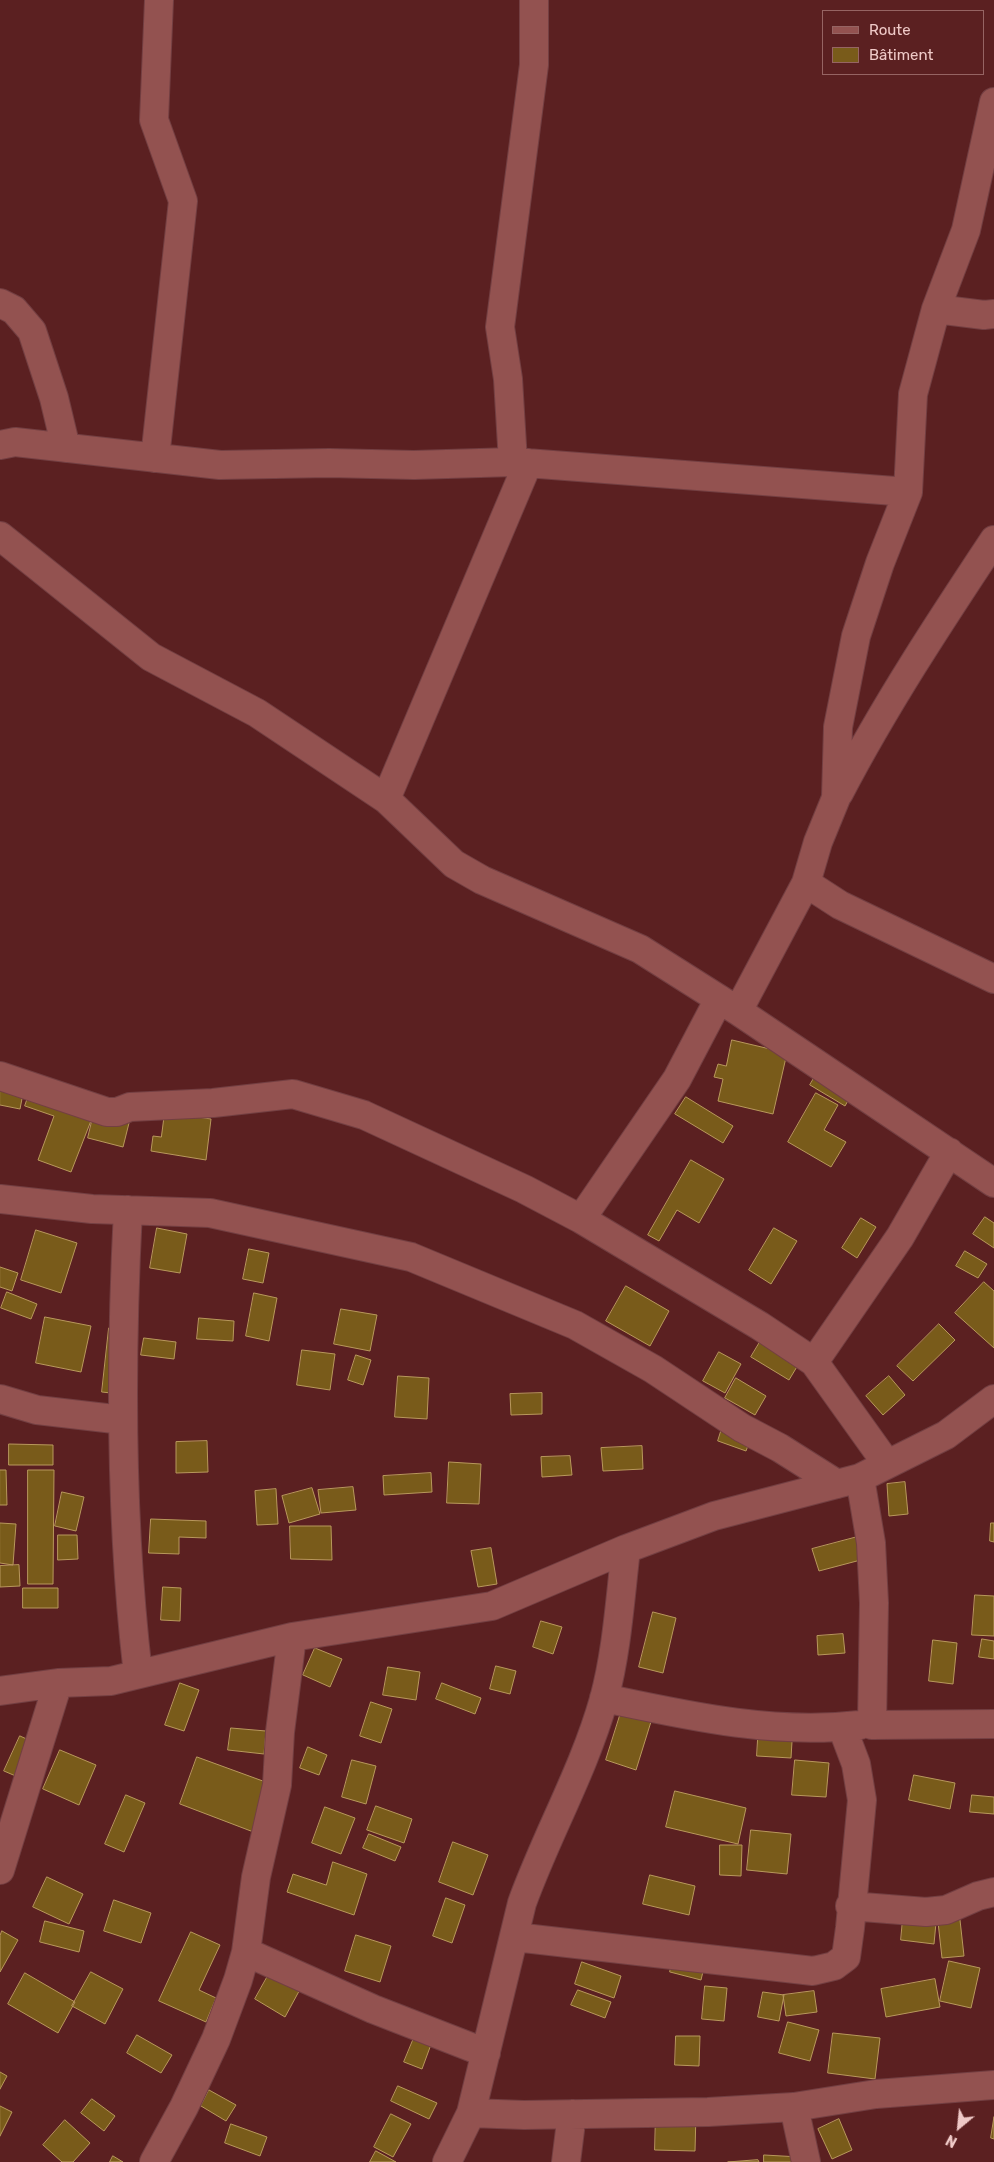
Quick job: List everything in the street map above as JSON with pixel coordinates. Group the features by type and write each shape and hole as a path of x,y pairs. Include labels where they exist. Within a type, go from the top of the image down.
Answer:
{"street":[{"path":"155,458 183,201 154,120 159,0"},
{"path":"386,799 520,462 500,327 534,65 534,0"},
{"path":"836,798 838,727 856,636 880,563 908,492 912,394 936,309 966,230 994,102"},
{"path":"0,303 14,310 32,331 54,398 66,448"},
{"path":"936,309 984,315 994,314"},
{"path":"0,445 15,442 220,464 329,463 414,465 520,462 908,492"},
{"path":"0,536 151,657 257,713 386,799 454,864 475,876 640,949 728,1005 994,1183"},
{"path":"581,1219 728,1005 806,883 818,842 836,798 867,738 994,540"},
{"path":"806,883 840,906 994,980"},
{"path":"0,1076 107,1112 138,1106 213,1103 293,1094 364,1115 524,1189 581,1219 760,1326 814,1362 887,1464"},
{"path":"814,1362 900,1237 949,1152"},
{"path":"0,1199 92,1209 210,1213 411,1258 575,1325 652,1370 742,1428 849,1481 871,1543 874,1603 872,1725"},
{"path":"128,1210 122,1331 123,1420 129,1598 138,1674"},
{"path":"0,1399 37,1410 123,1420"},
{"path":"0,1691 58,1682 111,1681 292,1637 492,1606 626,1549 714,1516 849,1481 946,1435 994,1399"},
{"path":"447,2162 471,2113 522,1903 534,1870 574,1784 604,1698 614,1653 626,1549"},
{"path":"154,2162 184,2107 216,2039 238,1980 246,1952 256,1877 277,1785 280,1732 292,1637"},
{"path":"0,1870 58,1682"},
{"path":"604,1698 696,1718 744,1724 830,1729 872,1725 994,1724"},
{"path":"515,1937 813,1971 834,1966 846,1957 850,1906 861,1831 862,1800 856,1764 842,1728"},
{"path":"850,1906 926,1912 946,1910 978,1896 994,1892"},
{"path":"246,1952 373,2009 486,2053"},
{"path":"471,2113 524,2115 708,2112 794,2107 876,2094 994,2085"},
{"path":"794,2107 806,2162"},
{"path":"566,2162 572,2114"}],"building":[{"path":"732,1040 787,1053 773,1114 718,1101 723,1079 714,1077 718,1064 726,1066"},
{"path":"820,1068 855,1088 845,1106 810,1085"},
{"path":"0,1078 25,1083 20,1109 0,1105"},
{"path":"31,1089 94,1113 71,1172 38,1160 54,1116 25,1106"},
{"path":"816,1093 838,1105 824,1130 846,1142 831,1167 788,1142"},
{"path":"686,1097 733,1126 723,1143 675,1114"},
{"path":"95,1109 130,1119 123,1147 88,1138"},
{"path":"165,1112 211,1119 206,1160 151,1151 153,1136 161,1137"},
{"path":"691,1160 724,1179 699,1223 677,1210 659,1241 648,1235"},
{"path":"985,1217 994,1223 994,1248 973,1234"},
{"path":"861,1218 876,1227 857,1258 842,1248"},
{"path":"157,1228 187,1234 180,1273 150,1268"},
{"path":"774,1228 797,1241 771,1284 749,1270"},
{"path":"36,1230 77,1243 61,1293 21,1280"},
{"path":"249,1249 269,1253 263,1283 243,1279"},
{"path":"965,1251 987,1264 978,1278 956,1266"},
{"path":"0,1267 18,1273 12,1291 0,1287"},
{"path":"984,1282 994,1291 994,1348 955,1313"},
{"path":"626,1286 669,1311 650,1346 606,1321"},
{"path":"7,1292 37,1304 31,1319 1,1308"},
{"path":"254,1293 277,1298 269,1341 246,1336"},
{"path":"341,1309 377,1315 370,1351 334,1344"},
{"path":"45,1317 91,1326 81,1372 36,1363"},
{"path":"199,1318 234,1321 233,1341 197,1339"},
{"path":"939,1324 955,1340 913,1381 897,1366"},
{"path":"109,1328 127,1330 119,1394 102,1392"},
{"path":"763,1337 801,1360 789,1380 751,1357"},
{"path":"144,1338 176,1342 174,1359 141,1355"},
{"path":"302,1350 335,1354 330,1390 297,1385"},
{"path":"719,1352 741,1364 725,1393 703,1381"},
{"path":"356,1355 371,1360 363,1385 348,1380"},
{"path":"398,1376 429,1378 427,1419 395,1417"},
{"path":"889,1376 905,1395 883,1415 866,1396"},
{"path":"736,1378 766,1396 755,1415 725,1398"},
{"path":"542,1393 542,1414 511,1415 510,1394"},
{"path":"724,1422 753,1432 746,1451 718,1441"},
{"path":"207,1441 208,1472 176,1473 176,1442"},
{"path":"9,1444 53,1445 53,1465 9,1465"},
{"path":"642,1446 643,1469 603,1471 601,1448"},
{"path":"570,1456 572,1475 542,1477 541,1457"},
{"path":"449,1462 481,1464 479,1504 447,1503"},
{"path":"0,1470 6,1470 7,1505 0,1505"},
{"path":"28,1470 54,1470 53,1584 28,1584"},
{"path":"431,1473 432,1492 384,1495 383,1476"},
{"path":"905,1482 908,1514 889,1516 887,1484"},
{"path":"353,1487 356,1510 321,1513 318,1490"},
{"path":"312,1488 320,1514 289,1523 282,1496"},
{"path":"276,1489 278,1524 257,1525 255,1491"},
{"path":"62,1492 84,1497 76,1531 55,1526"},
{"path":"151,1519 206,1521 206,1538 179,1537 179,1554 149,1553"},
{"path":"0,1523 16,1524 13,1565 0,1563"},
{"path":"991,1523 994,1523 994,1542 990,1541"},
{"path":"290,1526 331,1526 332,1560 291,1559"},
{"path":"58,1535 77,1535 78,1559 58,1560"},
{"path":"865,1535 872,1557 819,1571 812,1549"},
{"path":"491,1548 497,1584 478,1587 471,1551"},
{"path":"19,1565 20,1586 0,1587 0,1566"},
{"path":"163,1587 181,1588 180,1621 161,1620"},
{"path":"23,1588 58,1588 58,1608 23,1608"},
{"path":"975,1595 994,1596 994,1636 972,1635"},
{"path":"653,1612 676,1618 663,1673 639,1667"},
{"path":"541,1621 562,1627 553,1654 533,1647"},
{"path":"843,1634 845,1653 818,1655 817,1636"},
{"path":"982,1639 994,1641 994,1659 979,1657"},
{"path":"933,1640 957,1643 953,1684 929,1681"},
{"path":"315,1648 342,1659 330,1687 303,1675"},
{"path":"496,1666 516,1671 510,1694 490,1689"},
{"path":"388,1667 420,1672 416,1700 383,1695"},
{"path":"180,1683 199,1690 184,1731 165,1725"},
{"path":"442,1683 481,1698 475,1714 436,1699"},
{"path":"371,1702 392,1709 381,1743 360,1736"},
{"path":"624,1703 654,1712 636,1770 606,1760"},
{"path":"759,1722 793,1725 791,1758 757,1756"},
{"path":"231,1728 266,1731 264,1754 228,1750"},
{"path":"20,1736 42,1746 25,1780 4,1771"},
{"path":"308,1747 327,1755 319,1775 300,1768"},
{"path":"60,1750 96,1765 79,1805 43,1789"},
{"path":"197,1757 282,1788 264,1836 180,1804"},
{"path":"352,1760 376,1766 366,1804 342,1797"},
{"path":"795,1760 829,1763 826,1797 792,1795"},
{"path":"914,1775 955,1783 950,1809 909,1800"},
{"path":"675,1791 746,1808 738,1844 666,1827"},
{"path":"126,1795 145,1803 124,1852 105,1844"},
{"path":"972,1795 994,1797 994,1814 970,1812"},
{"path":"376,1806 412,1819 404,1843 367,1830"},
{"path":"325,1807 355,1818 341,1854 312,1843"},
{"path":"751,1830 791,1834 787,1874 747,1870"},
{"path":"369,1834 401,1847 395,1861 363,1848"},
{"path":"453,1842 488,1855 473,1895 439,1882"},
{"path":"720,1845 742,1845 741,1876 720,1875"},
{"path":"333,1862 367,1874 354,1915 287,1892 293,1874 326,1885"},
{"path":"650,1875 695,1886 689,1915 643,1904"},
{"path":"47,1877 83,1894 69,1924 33,1907"},
{"path":"446,1898 465,1905 452,1943 433,1936"},
{"path":"114,1900 151,1913 141,1943 104,1931"},
{"path":"904,1908 937,1912 934,1944 901,1940"},
{"path":"959,1911 964,1956 942,1958 937,1913"},
{"path":"45,1921 84,1931 79,1952 40,1942"},
{"path":"2,1931 18,1940 0,1972 0,1936"},
{"path":"191,1932 220,1945 199,1990 216,1998 206,2022 159,2001"},
{"path":"356,1935 391,1946 380,1982 345,1971"},
{"path":"674,1955 705,1963 701,1980 670,1972"},
{"path":"949,1961 980,1968 971,2008 940,2001"},
{"path":"582,1962 621,1976 614,1998 575,1984"},
{"path":"274,1965 304,1982 285,2017 255,1999"},
{"path":"91,1972 123,1989 105,2024 72,2006"},
{"path":"25,1973 75,2002 58,2033 8,2004"},
{"path":"935,1979 940,2007 886,2017 881,1989"},
{"path":"705,1986 727,1988 724,2021 702,2019"},
{"path":"578,1990 611,2002 605,2018 571,2005"},
{"path":"814,1991 817,2012 786,2016 783,1995"},
{"path":"763,1992 784,1995 779,2021 758,2017"},
{"path":"788,2022 819,2030 810,2061 779,2053"},
{"path":"416,2033 433,2039 422,2069 404,2062"},
{"path":"833,2033 880,2038 875,2079 828,2073"},
{"path":"137,2035 172,2055 161,2073 127,2053"},
{"path":"676,2036 700,2036 699,2066 675,2065"},
{"path":"0,2072 7,2076 0,2089"},
{"path":"398,2086 437,2103 429,2119 391,2101"},
{"path":"209,2090 236,2105 226,2121 201,2106"},
{"path":"92,2099 115,2116 104,2131 81,2113"},
{"path":"0,2106 12,2112 0,2136"},
{"path":"656,2112 696,2113 695,2151 655,2150"},
{"path":"391,2114 411,2124 393,2157 374,2147"},
{"path":"994,2117 994,2139 991,2138"},
{"path":"839,2119 852,2150 832,2159 818,2129"},
{"path":"65,2120 90,2143 73,2162 62,2162 43,2145"},
{"path":"231,2124 267,2137 260,2156 225,2143"},
{"path":"376,2151 396,2162 370,2162"},
{"path":"764,2155 800,2157 800,2162 764,2162"},
{"path":"113,2156 123,2162 110,2162"},
{"path":"758,2160 759,2162 728,2162"}]}
